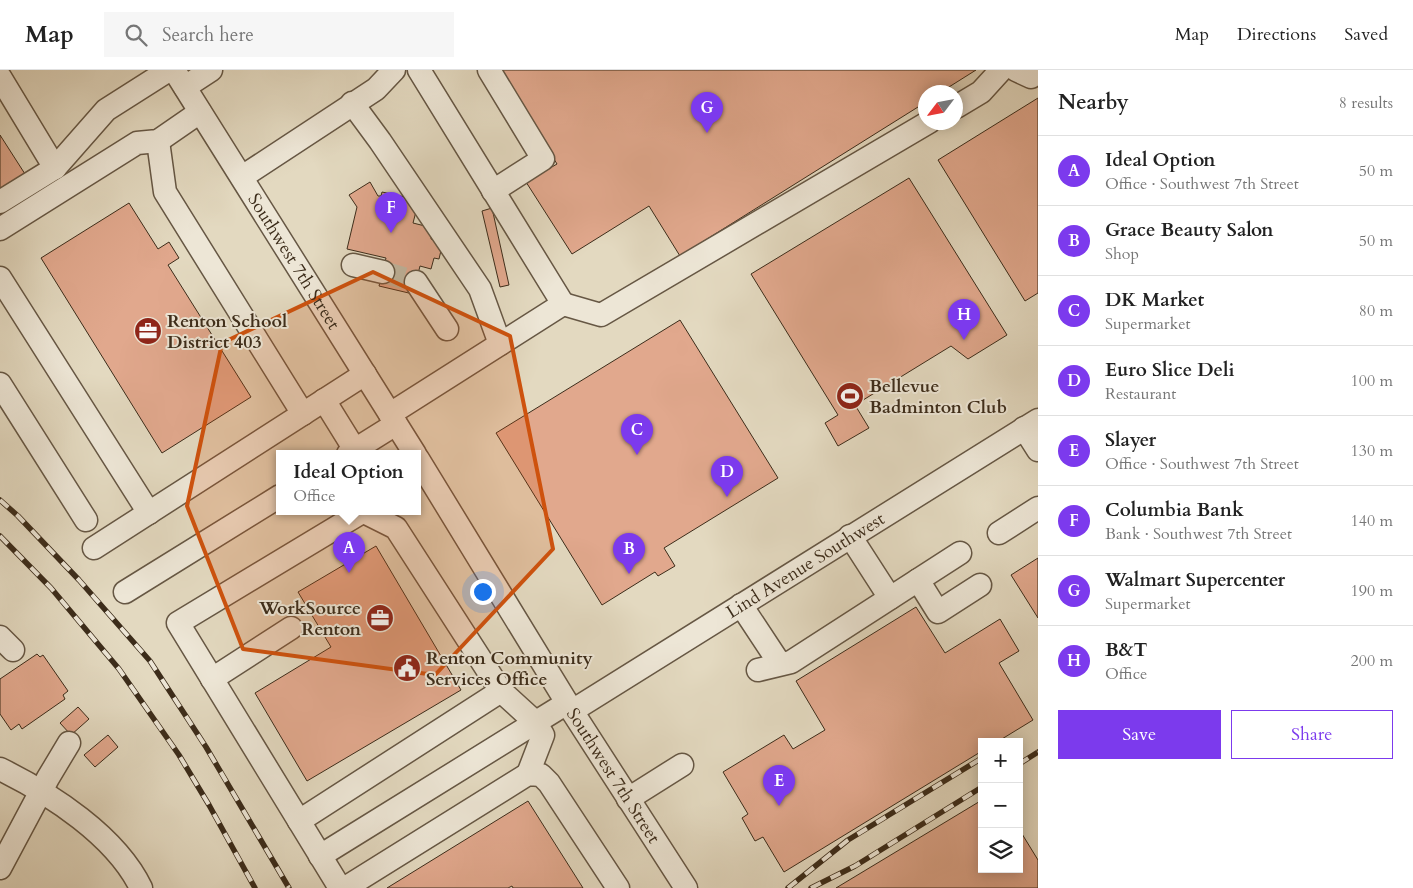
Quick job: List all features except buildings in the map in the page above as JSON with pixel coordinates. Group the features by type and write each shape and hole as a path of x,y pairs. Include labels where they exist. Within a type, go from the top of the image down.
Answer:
{"street":[{"path":"0,202 55,168 106,110 169,70"},
{"path":"179,79 211,70"},
{"path":"242,177 376,89 394,70"},
{"path":"419,70 563,304 601,315 918,128"},
{"path":"489,70 543,159 493,191"},
{"path":"963,103 981,92 1001,70"},
{"path":"0,78 55,168"},
{"name":"Southwest 7th Street","path":"179,79 412,450"},
{"path":"352,103 380,141 480,289 500,344"},
{"path":"0,229 137,143 158,141 200,112"},
{"path":"158,141 165,192 303,414"},
{"path":"353,264 383,272"},
{"path":"0,278 149,513"},
{"path":"416,282 447,329"},
{"path":"354,450 393,419 500,344 563,304"},
{"path":"94,548 365,374"},
{"path":"0,384 86,520"},
{"path":"324,400 351,450"},
{"path":"1031,424 1038,450"},
{"name":"Lind Avenue Southwest","path":"320,856 536,722 570,707 741,605 1031,424"},
{"name":"Southwest 7th Street","path":"421,463 570,707 686,888"},
{"path":"124,592 276,498"},
{"path":"999,533 1038,508"},
{"path":"340,888 178,623 358,515"},
{"path":"345,888 528,774 543,735 536,722 501,691 396,528 369,515"},
{"path":"850,536 890,598"},
{"path":"758,670 791,662 960,553"},
{"path":"918,580 938,612 980,585"},
{"path":"741,605 780,664"},
{"path":"212,679 291,628"},
{"path":"299,820 501,691"},
{"path":"0,868 69,743"},
{"path":"628,799 682,765"},
{"path":"0,769 41,792 101,835 123,859 141,888"},
{"path":"528,774 541,776 549,783 618,888"}],"highlighted area":[{"path":"373,272 510,336 553,549 435,675 243,649 187,506 222,343"}],"tunnel":[{"path":"383,272 416,282"}],"railway":[{"path":"0,500 18,516 79,580 150,661 206,747 289,888"},
{"path":"0,536 51,588 119,669 179,755 255,888"},
{"path":"1023,761 1038,752"},
{"path":"788,888 848,840 978,760"},
{"path":"811,888 855,866 978,789"}],"place":[{"name":"Walmart Supercenter","path":"707,133"},
{"name":"Columbia Bank","path":"391,233"},
{"name":"Renton School District 403","path":"148,331"},
{"name":"B&T","path":"964,340"},
{"name":"Bellevue Badminton Club","path":"850,396"},
{"name":"DK Market","path":"637,455"},
{"name":"Euro Slice Deli","path":"727,497"},
{"name":"Ideal Option","path":"349,573"},
{"name":"Grace Beauty Salon","path":"629,574"},
{"name":"WorkSource Renton","path":"380,618"},
{"name":"Renton Community Services Office","path":"407,668"},
{"name":"Slayer","path":"779,806"}]}
